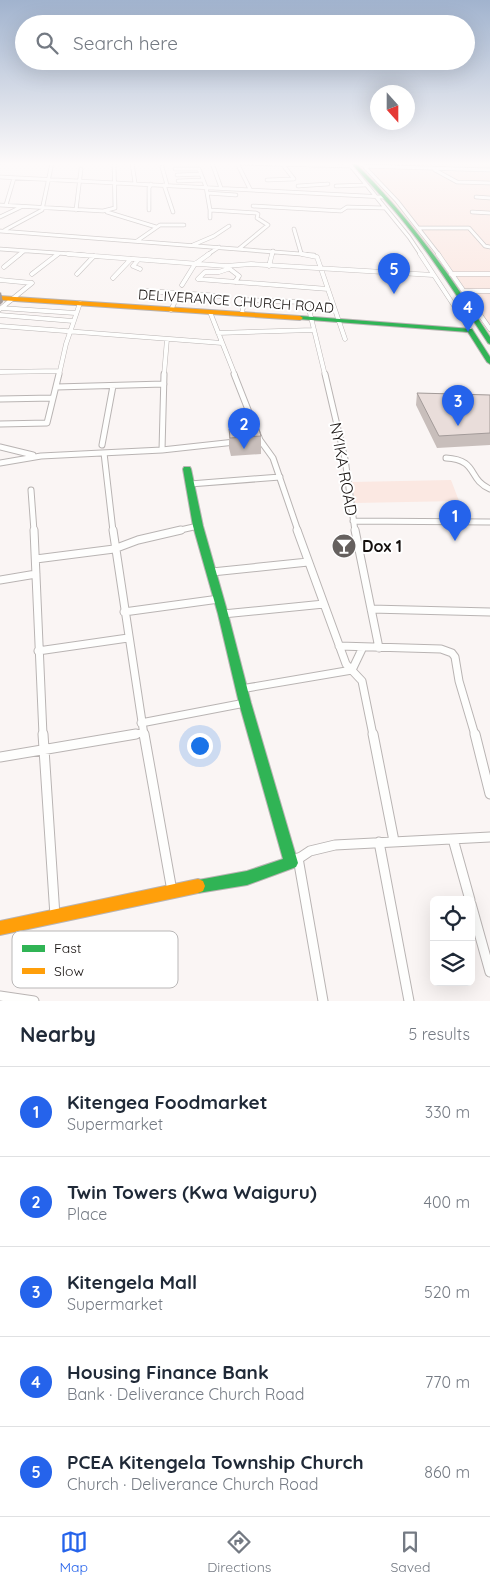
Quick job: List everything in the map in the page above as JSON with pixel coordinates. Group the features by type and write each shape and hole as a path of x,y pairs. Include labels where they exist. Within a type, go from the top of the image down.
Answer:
{"main road":[{"path":"393,210 433,255 488,331 490,342"},
{"name":"DELIVERANCE CHURCH ROAD","path":"0,298 470,330"},
{"path":"470,330 490,362"},
{"path":"0,928 172,891 253,876 277,870 294,861 245,703 224,614 198,526 187,469"}],"street":[{"path":"0,218 16,210"},
{"path":"2,231 41,210"},
{"path":"71,210 122,214 156,227"},
{"path":"103,211 108,210"},
{"path":"116,210 122,214"},
{"path":"210,218 210,210 258,213 257,218 268,226 240,248"},
{"path":"318,210 343,210"},
{"path":"387,210 409,237 470,330"},
{"path":"405,210 465,291 488,331"},
{"path":"232,218 236,211"},
{"path":"472,212 490,212"},
{"path":"137,241 162,224 184,225"},
{"path":"193,245 229,226"},
{"path":"418,228 469,228 485,246 490,248"},
{"path":"294,229 300,253"},
{"path":"2,231 240,248 316,256 345,339"},
{"path":"182,285 195,264 218,247"},
{"path":"0,249 227,267 244,264 433,275"},
{"path":"4,267 24,251"},
{"path":"269,266 273,251"},
{"path":"32,274 58,254"},
{"path":"77,274 94,256"},
{"path":"113,278 131,259"},
{"path":"138,260 133,266 140,268"},
{"path":"198,279 205,272 219,272 227,267"},
{"path":"227,267 239,276 234,282"},
{"path":"451,274 490,274"},
{"path":"186,278 328,289"},
{"path":"0,280 32,283 11,298 1,308"},
{"path":"145,291 220,296"},
{"path":"465,291 490,291"},
{"path":"171,310 179,293"},
{"path":"242,314 244,300 301,302 308,305 311,320"},
{"path":"0,424 46,423 73,321 80,303"},
{"path":"1,308 76,313"},
{"path":"37,318 46,311"},
{"path":"210,312 260,440 273,458 308,562 346,664 362,682 394,841"},
{"path":"0,315 73,321"},
{"name":"NYIKA ROAD","path":"311,320 345,459 353,521 379,648"},
{"path":"0,326 222,343"},
{"path":"218,333 313,330"},
{"path":"162,450 167,339"},
{"path":"0,372 60,371"},
{"path":"56,387 164,384"},
{"path":"113,386 103,449 114,549 142,733 172,891"},
{"path":"0,399 53,398"},
{"path":"250,441 260,440"},
{"path":"0,463 103,449 162,450 240,442"},
{"path":"0,447 28,455 41,456"},
{"path":"446,458 462,459 469,464 478,481 490,489"},
{"path":"190,484 280,477"},
{"path":"31,490 36,559 38,651 54,916"},
{"path":"353,521 490,522"},
{"path":"36,559 114,549 138,540 198,526"},
{"path":"212,572 308,562"},
{"path":"0,580 36,574"},
{"path":"124,612 219,599"},
{"path":"224,614 324,604"},
{"path":"371,609 490,612"},
{"path":"38,651 128,638"},
{"path":"339,646 440,649 452,653 455,657 459,681 480,751 490,794"},
{"path":"352,670 363,647"},
{"path":"242,689 352,670"},
{"path":"141,723 245,703"},
{"path":"0,757 142,733"},
{"path":"322,1001 311,924 294,861 310,851 335,845 490,837"},
{"path":"453,839 469,896"},
{"path":"379,842 409,1001"},
{"path":"475,918 490,972"},
{"path":"0,996 38,1001"}],"shaded area":[{"path":"394,210 490,210 490,342 433,255"},
{"path":"451,480 459,501 355,503 352,482"}],"building":[{"path":"417,393 490,395 490,433 439,436"},
{"path":"258,426 261,436 230,438 229,429"}],"traffic: fast":[{"path":"397,210 427,248 490,342"},
{"path":"300,318 470,330 490,362"},
{"path":"187,469 198,526 223,614 245,703 291,863 247,878 198,886"}],"traffic: slow":[{"path":"0,298 300,318"},
{"path":"0,928 198,886"}],"place":[{"name":"PCEA Kitengela Township Church","path":"394,294"},
{"name":"Housing Finance Bank","path":"468,332"},
{"name":"Kitengela Mall","path":"458,426"},
{"name":"Twin Towers (Kwa Waiguru)","path":"244,449"},
{"name":"Kitengea Foodmarket","path":"455,541"},
{"name":"Dox 1","path":"344,546"}]}
